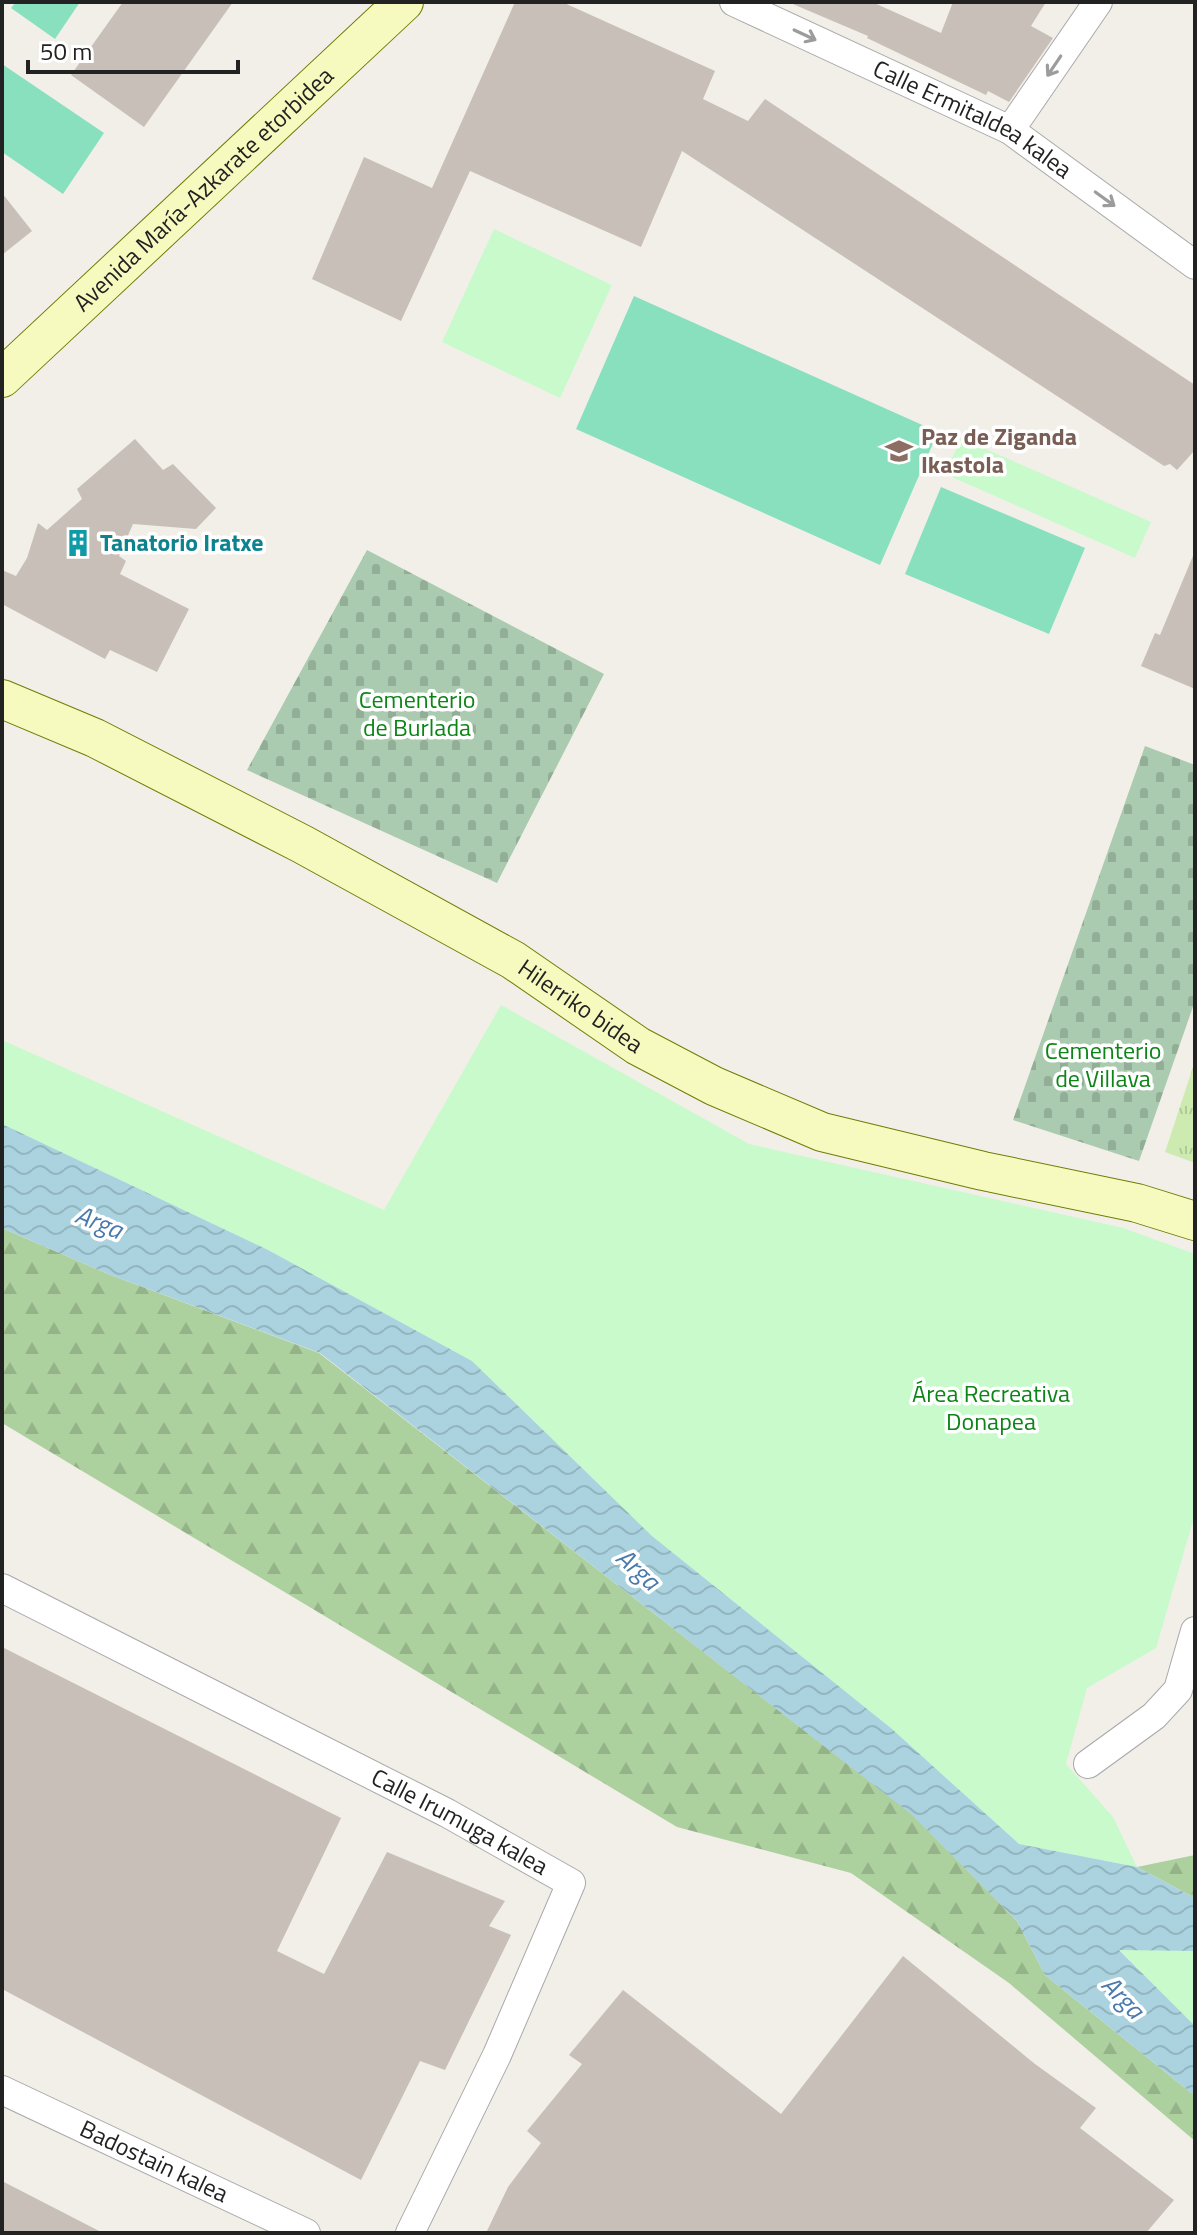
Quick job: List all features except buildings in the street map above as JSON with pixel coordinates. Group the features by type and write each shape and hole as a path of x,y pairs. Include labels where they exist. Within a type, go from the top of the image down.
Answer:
{"street":[{"name":"Avenida María-Azkarate etorbidea","path":"2,378 404,2"},
{"name":"Calle Ermitaldea kalea","path":"734,2 1010,130 1195,265"},
{"path":"1010,130 1098,2"},
{"name":"Hilerriko bidea","path":"2,699 95,738 302,844 513,960 638,1046 714,1086 822,1132 983,1171 1137,1203 1195,1221"},
{"name":"Calle Irumuga kalea","path":"2,1588 447,1813 571,1883 497,2055 410,2233"},
{"path":"1088,1764 1154,1716 1178,1690 1193,1646"},
{"name":"Badostain kalea","path":"2,2090 306,2233"}],"green space":[{"path":"16,2 80,2 55,39 11,8"},
{"path":"2,64 104,133 63,194 2,152"},
{"path":"494,229 612,285 560,398 442,342"},
{"path":"634,296 938,432 880,565 576,429"},
{"path":"961,438 1151,522 1135,558 945,474"},
{"path":"941,487 1085,548 1049,634 905,574"},
{"name":"Cementerio de Burlada","path":"367,550 604,674 497,883 247,770"},
{"name":"Cementerio de Villava","path":"1145,746 1195,765 1195,1001 1139,1161 1013,1120"},
{"name":"Área Recreativa Donapea","path":"501,1005 749,1144 1123,1228 1195,1254 1195,1514 1156,1648 1087,1688 1066,1764 1113,1817 1137,1867 1019,1844 892,1729 652,1536 472,1361 268,1250 2,1124 2,1040 384,1210"},
{"path":"1195,1061 1195,1163 1165,1152"},
{"path":"2,1228 108,1274 319,1353 912,1814 1017,1921 1045,1975 1195,2096 1195,2141 1009,1983 851,1873 677,1827 2,1423"},
{"path":"1195,1855 1195,1898 1137,1867"},
{"path":"1116,1946 1195,1950 1195,2026"}],"water":[{"name":"Arga","path":"2,1124 268,1250 472,1361 652,1536 892,1729 1019,1844 1137,1867 1195,1898 1195,1951 1119,1950 1195,2026 1195,2096 1045,1975 1017,1921 911,1814 320,1353 108,1274 2,1228"}],"place":[{"name":"Paz de Ziganda Ikastola","path":"899,451"},
{"name":"Tanatorio Iratxe","path":"78,543"}]}
